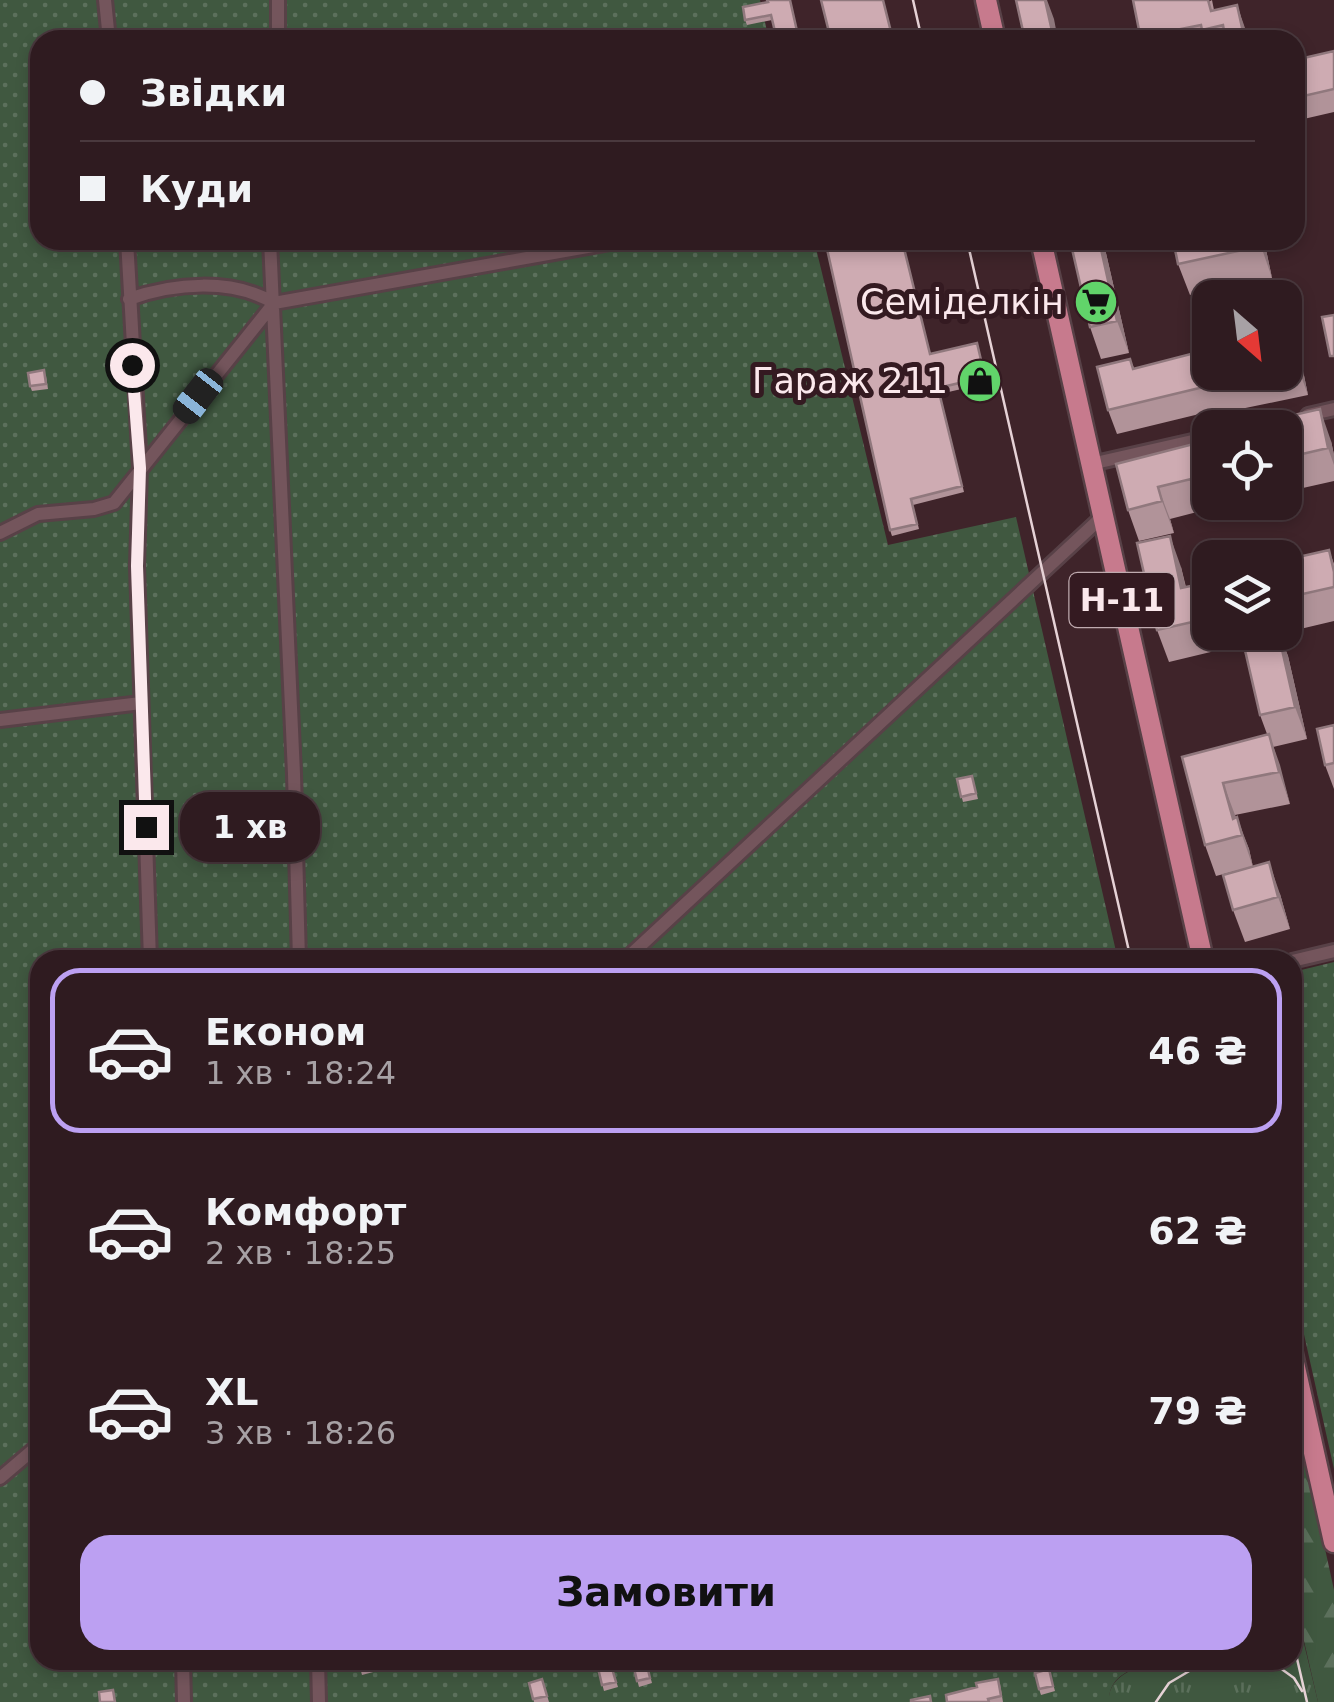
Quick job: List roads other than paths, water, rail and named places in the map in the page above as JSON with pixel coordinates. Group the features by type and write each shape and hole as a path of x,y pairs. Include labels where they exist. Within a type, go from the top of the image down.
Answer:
{"main road":[{"path":"986,0 994,30"},
{"name":"Н-11","path":"1043,250 1201,950"},
{"path":"1302,1399 1334,1542"}],"street":[{"path":"104,0 108,30"},
{"path":"278,0 278,30"},
{"path":"127,250 140,468 137,566 150,950"},
{"path":"271,250 300,950"},
{"path":"129,299 148,292 207,285 250,292 274,303 571,250"},
{"path":"0,533 38,514 94,509 114,503 274,303"},
{"path":"1302,416 1334,409"},
{"path":"1091,464 1192,441"},
{"path":"637,950 1103,516"},
{"path":"0,720 141,703"},
{"path":"1302,959 1334,952"},
{"path":"0,1478 30,1452"},
{"path":"183,1670 184,1702"},
{"path":"318,1670 319,1702"}],"tram line":[{"path":"913,0 920,30"},
{"path":"969,250 1129,950"},
{"path":"1156,1702 1169,1683 1191,1670"},
{"path":"1283,1670 1302,1691"},
{"path":"1300,1670 1307,1702"}],"place":[{"name":"Семіделкін","path":"1096,302"},
{"name":"Гараж 211","path":"980,381"}]}
